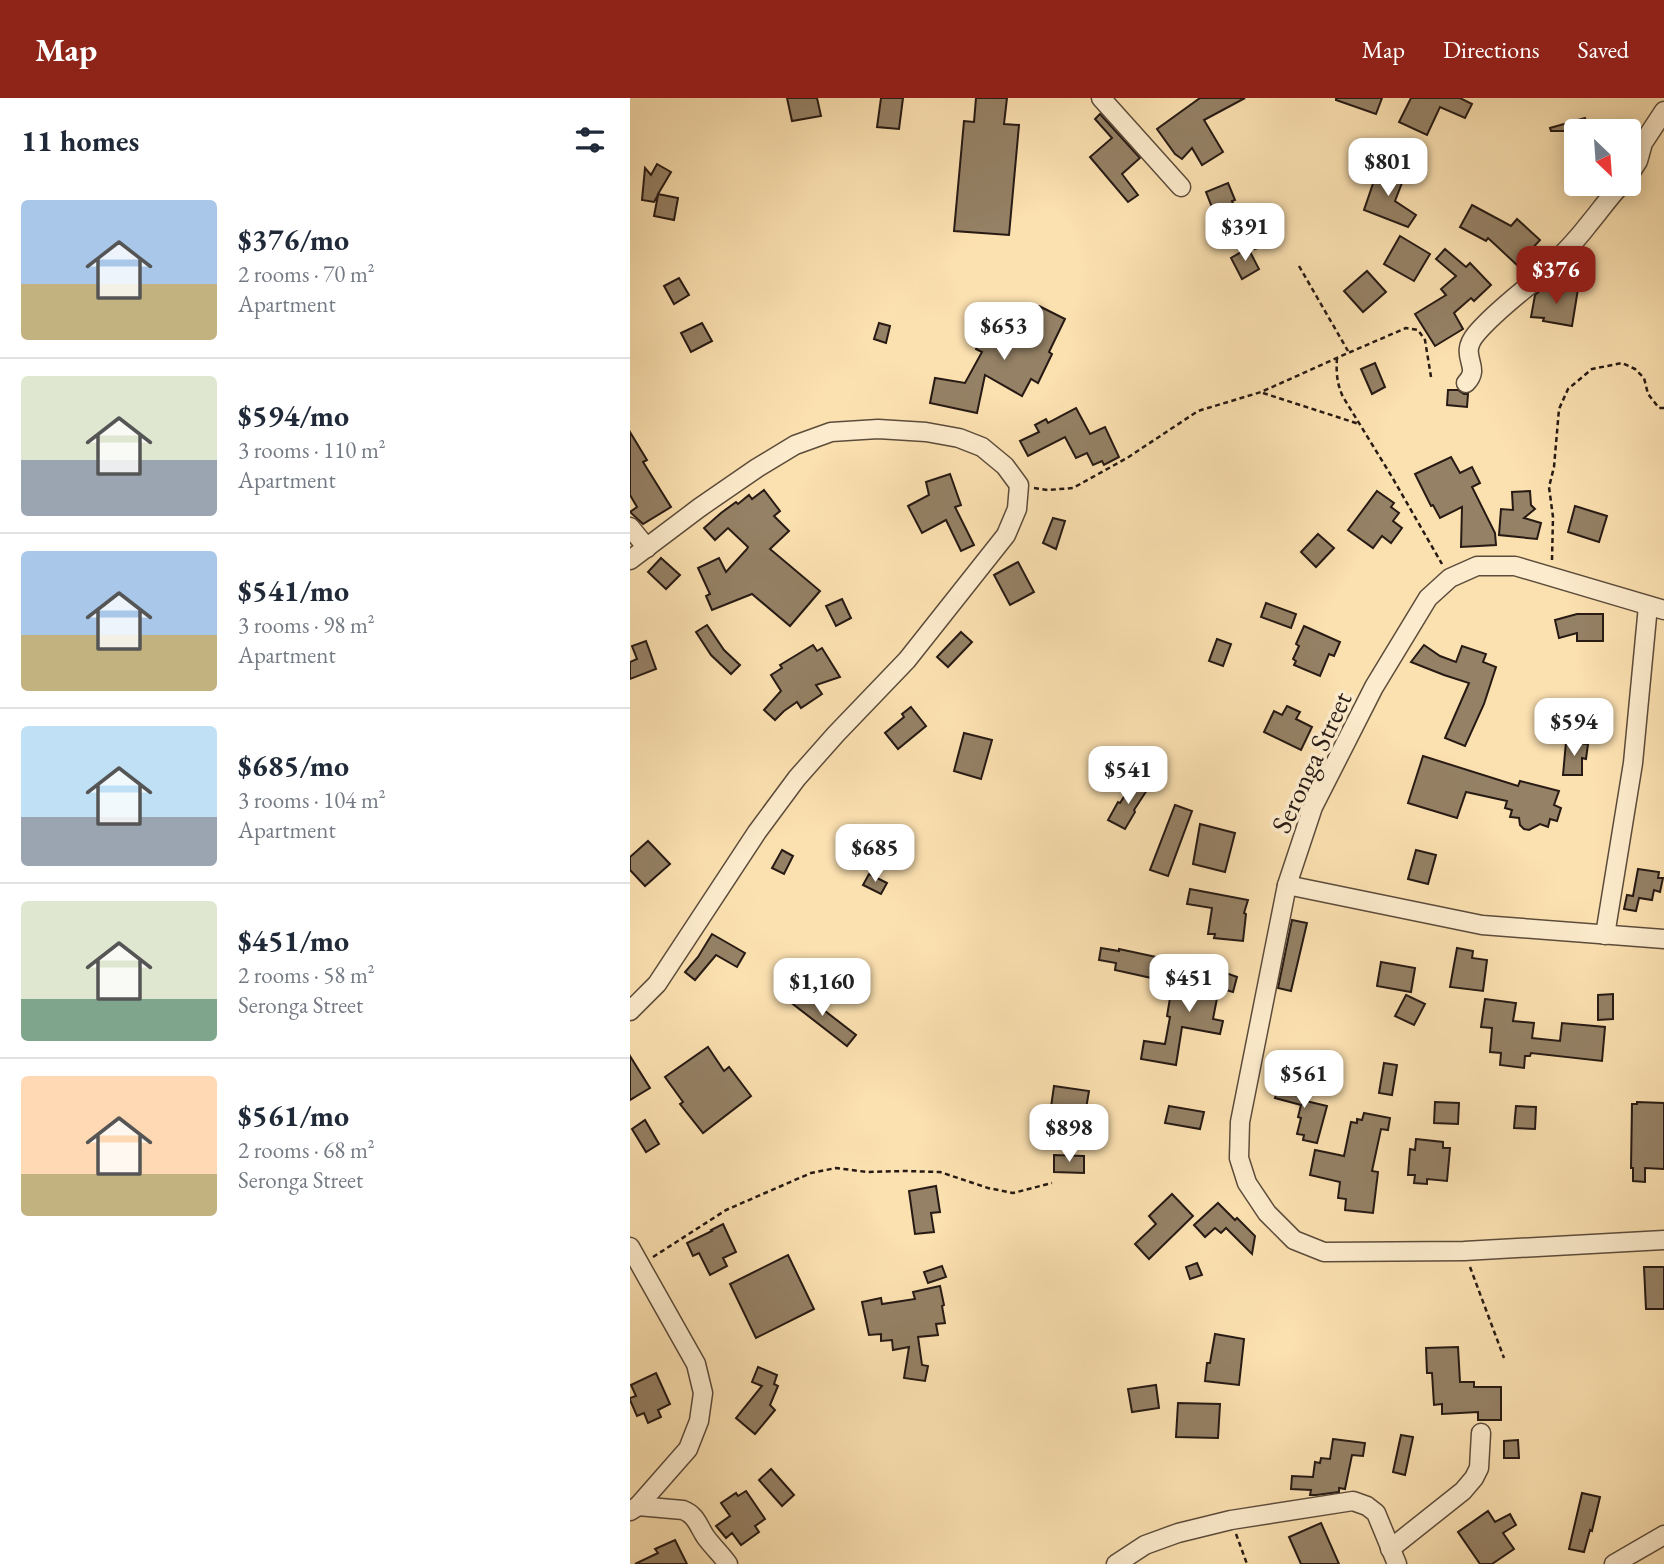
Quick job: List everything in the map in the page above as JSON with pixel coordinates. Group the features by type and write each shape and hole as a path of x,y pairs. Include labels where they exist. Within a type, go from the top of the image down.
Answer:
{"street":[{"path":"1101,98 1181,187"},
{"path":"1642,147 1664,111"},
{"path":"1466,383 1472,373 1468,345 1476,334 1501,307 1547,270 1610,196"},
{"path":"630,560 757,468 795,445 831,432 878,429 926,432 959,438 982,447 1005,466 1019,485 1017,509 1006,536 907,660 797,778 757,832 657,984 630,1011"},
{"path":"630,527 647,548"},
{"name":"Seronga Street","path":"1656,608 1515,566 1477,566 1450,578 1428,598 1374,687 1313,807 1287,885 1240,1122 1239,1158 1247,1183 1267,1213 1294,1240 1324,1252 1464,1251 1664,1240"},
{"path":"1605,935 1656,608"},
{"path":"1287,885 1482,925 1664,939"},
{"path":"630,1247 696,1364 702,1393 699,1421 688,1449 634,1508"},
{"path":"1116,1564 1145,1545 1178,1533 1231,1520 1353,1501 1376,1513 1394,1556 1474,1478 1479,1468 1481,1433"},
{"path":"634,1508 690,1512 704,1535 728,1564"},
{"path":"1621,1562 1664,1535"}],"path":[{"path":"1299,266 1348,353"},
{"path":"1019,485 1048,490 1073,488 1127,458 1198,411 1261,392 1406,328 1418,330 1425,340 1431,377"},
{"path":"1337,358 1336,374 1343,397 1450,578"},
{"path":"1552,577 1553,517 1549,487 1554,467 1559,409 1568,389 1592,369 1622,363 1635,369 1644,378 1648,394 1659,408 1664,408"},
{"path":"1261,392 1359,424"},
{"path":"641,1265 726,1210 811,1172 836,1168 867,1172 940,1172 988,1188 1013,1193 1052,1183"},
{"path":"1464,1251 1504,1358"},
{"path":"1231,1520 1247,1564"}],"building":[{"path":"787,98 817,98 821,116 792,121"},
{"path":"881,98 903,98 899,129 877,127"},
{"path":"976,98 1007,98 1004,124 1019,125 1009,235 954,231 964,121 974,122"},
{"path":"1200,98 1245,98 1204,120 1223,152 1202,165 1192,148 1182,159 1175,154 1157,129"},
{"path":"1336,98 1382,98 1376,114"},
{"path":"1411,98 1460,98 1472,104 1465,118 1440,107 1427,135 1399,122"},
{"path":"1100,114 1140,158 1122,174 1138,195 1128,202 1090,157 1112,138 1095,119"},
{"path":"1564,124 1564,131 1551,131 1550,128"},
{"path":"657,164 671,172 658,194 678,198 674,220 654,216 658,195 654,202 642,200 645,168 651,175"},
{"path":"1379,166 1405,175 1395,201 1416,215 1408,227 1364,210"},
{"path":"1228,183 1237,213 1212,224 1208,212 1213,210 1206,192"},
{"path":"1472,205 1511,226 1517,219 1540,240 1517,265 1488,238 1486,241 1460,227"},
{"path":"1260,218 1271,243 1255,249 1245,225"},
{"path":"1400,236 1430,254 1414,281 1384,264"},
{"path":"1248,248 1259,269 1242,279 1231,258"},
{"path":"1445,249 1466,267 1470,263 1491,285 1474,301 1471,298 1454,313 1463,329 1435,346 1415,314 1446,295 1441,289 1456,276 1436,259"},
{"path":"1367,271 1386,292 1363,312 1344,291"},
{"path":"679,278 689,295 674,304 664,286"},
{"path":"1564,287 1578,289 1572,326 1531,317 1535,295 1541,290 1563,293"},
{"path":"1039,306 1065,319 1038,383 1031,379 1022,396 985,375 977,413 930,403 935,378 965,383 982,352 976,349 991,321 1023,337"},
{"path":"702,323 712,341 691,352 681,333"},
{"path":"879,323 890,326 886,343 874,339"},
{"path":"1375,363 1385,387 1372,394 1361,369"},
{"path":"1448,390 1468,394 1467,407 1447,405"},
{"path":"1076,408 1090,434 1105,427 1119,457 1104,465 1102,461 1093,465 1087,453 1076,458 1065,437 1028,456 1020,441 1039,432 1035,425 1046,419 1048,423"},
{"path":"630,432 647,460 643,462 671,507 643,524 630,512 637,507 630,495"},
{"path":"1451,457 1460,473 1472,467 1480,483 1472,487 1495,533 1496,545 1461,547 1462,507 1440,518 1433,505 1431,506 1415,474"},
{"path":"950,474 961,505 955,507 974,545 961,551 946,520 922,533 908,506 929,495 926,482"},
{"path":"764,490 780,511 774,516 789,531 770,549 820,591 790,626 752,594 712,610 706,596 710,594 698,568 719,558 726,572 747,549 728,528 715,540 704,528 736,502 738,504 749,495 752,499"},
{"path":"1377,491 1394,503 1391,507 1399,513 1393,521 1402,528 1391,543 1382,536 1373,548 1348,530"},
{"path":"1530,491 1531,505 1535,509 1524,518 1541,523 1537,539 1499,535 1501,509 1513,510 1512,492"},
{"path":"1575,506 1607,516 1599,542 1568,532"},
{"path":"1053,518 1065,521 1056,549 1043,543"},
{"path":"1318,534 1334,548 1316,567 1301,552"},
{"path":"661,558 680,575 666,589 648,572"},
{"path":"1018,562 1034,592 1010,605 994,575"},
{"path":"842,599 851,618 836,626 826,606"},
{"path":"1266,603 1296,614 1291,628 1261,617"},
{"path":"1577,614 1603,614 1603,641 1577,641 1577,633 1559,638 1555,620"},
{"path":"707,625 724,650 740,665 731,674 711,655 696,632"},
{"path":"1304,626 1340,642 1334,656 1329,654 1320,676 1294,665 1296,661 1293,659 1299,646 1296,644"},
{"path":"961,632 972,642 948,667 937,657"},
{"path":"1217,639 1231,644 1223,666 1209,661"},
{"path":"646,641 656,669 630,679 630,662 637,659 632,646"},
{"path":"813,645 817,651 822,648 840,677 816,685 822,694 801,708 797,702 775,720 764,710 781,691 771,675 782,668 780,665"},
{"path":"1424,645 1440,656 1456,662 1462,646 1486,654 1483,662 1496,667 1484,704 1465,746 1445,738 1469,683 1411,662"},
{"path":"1287,706 1300,712 1296,719 1312,727 1301,750 1264,732 1274,711 1282,715"},
{"path":"911,707 926,726 898,749 885,733 904,717 902,714"},
{"path":"964,733 992,740 981,779 954,771"},
{"path":"1566,742 1588,744 1586,759 1582,758 1582,775 1563,775"},
{"path":"1423,756 1518,786 1520,781 1559,791 1554,805 1561,808 1557,821 1550,819 1548,827 1540,824 1529,830 1524,829 1519,818 1510,817 1512,810 1505,808 1507,801 1466,792 1457,818 1408,803"},
{"path":"1134,781 1147,790 1125,829 1108,820"},
{"path":"1175,805 1192,811 1168,876 1150,870"},
{"path":"1200,824 1235,833 1225,872 1193,864"},
{"path":"648,841 670,864 645,886 630,870 630,857"},
{"path":"782,850 793,856 784,874 772,868"},
{"path":"1416,850 1436,855 1428,884 1408,879"},
{"path":"1638,869 1659,872 1658,878 1663,878 1660,892 1654,890 1652,900 1639,898 1636,911 1624,909 1627,895 1633,896"},
{"path":"869,874 887,883 881,894 863,885"},
{"path":"1190,889 1248,900 1244,913 1243,941 1214,938 1215,934 1208,934 1212,908 1187,904"},
{"path":"1292,920 1307,923 1291,991 1278,988"},
{"path":"712,934 745,953 737,967 716,955 695,980 685,972"},
{"path":"1101,948 1161,958 1156,979 1115,970 1116,963 1099,960"},
{"path":"1457,948 1473,951 1472,958 1487,960 1483,991 1450,987"},
{"path":"1381,962 1415,968 1411,992 1377,986"},
{"path":"1202,972 1225,976 1226,973 1237,977 1233,992 1219,988 1213,1019 1223,1021 1220,1034 1182,1027 1176,1065 1141,1059 1144,1041 1165,1044 1173,980 1200,985"},
{"path":"798,990 856,1035 847,1046 789,1001"},
{"path":"1613,994 1613,1019 1598,1020 1598,995"},
{"path":"1406,995 1425,1004 1414,1025 1395,1016"},
{"path":"1485,999 1516,1003 1513,1021 1534,1023 1532,1038 1560,1041 1562,1023 1605,1027 1602,1061 1531,1053 1530,1056 1525,1056 1524,1068 1500,1065 1501,1053 1490,1052 1492,1028 1481,1027"},
{"path":"708,1047 724,1071 729,1067 751,1096 703,1133 680,1104 683,1102 665,1077"},
{"path":"630,1056 650,1088 630,1100"},
{"path":"1384,1063 1397,1065 1392,1095 1379,1093"},
{"path":"1292,1081 1309,1085 1306,1101 1327,1106 1317,1143 1303,1140 1304,1135 1297,1134 1301,1105 1275,1098 1280,1082 1291,1085"},
{"path":"1054,1086 1089,1091 1083,1126 1049,1121"},
{"path":"1435,1102 1459,1103 1458,1124 1434,1123"},
{"path":"1664,1103 1664,1169 1645,1168 1645,1182 1633,1181 1631,1168 1632,1104"},
{"path":"1169,1106 1204,1112 1200,1129 1165,1123"},
{"path":"1516,1106 1536,1107 1535,1129 1514,1128"},
{"path":"1364,1113 1390,1118 1388,1130 1381,1129 1372,1171 1378,1172 1373,1213 1345,1210 1346,1199 1338,1198 1340,1182 1310,1175 1315,1150 1344,1156 1351,1122 1362,1120"},
{"path":"645,1120 659,1144 646,1152 632,1129"},
{"path":"1416,1139 1443,1142 1443,1148 1450,1148 1447,1181 1427,1179 1427,1184 1414,1183 1415,1175 1408,1175 1410,1149 1415,1150"},
{"path":"1054,1155 1084,1156 1084,1173 1054,1172"},
{"path":"936,1186 940,1212 931,1213 934,1232 915,1234 909,1191"},
{"path":"1172,1194 1193,1216 1149,1259 1135,1244 1156,1224 1149,1216"},
{"path":"1218,1203 1255,1236 1252,1254 1226,1228 1221,1233 1215,1228 1205,1237 1194,1225"},
{"path":"723,1224 736,1252 723,1258 727,1266 710,1275 699,1253 693,1256 687,1243"},
{"path":"788,1255 814,1309 756,1338 730,1284"},
{"path":"1197,1263 1202,1275 1190,1279 1186,1267"},
{"path":"942,1266 946,1277 928,1283 924,1272"},
{"path":"1644,1267 1664,1267 1664,1309 1646,1309"},
{"path":"940,1286 945,1323 936,1324 938,1335 918,1337 922,1365 928,1366 925,1381 904,1378 909,1347 893,1350 892,1340 881,1341 881,1334 869,1335 862,1302 881,1298 882,1304 915,1299 913,1292"},
{"path":"1215,1334 1244,1339 1239,1385 1205,1381"},
{"path":"1458,1347 1460,1382 1474,1382 1474,1387 1501,1387 1501,1420 1478,1420 1478,1412 1442,1414 1442,1404 1434,1405 1432,1373 1427,1373 1426,1348"},
{"path":"758,1367 777,1375 774,1384 778,1386 770,1405 775,1410 755,1434 736,1418 762,1386 752,1382"},
{"path":"656,1373 670,1404 658,1410 661,1417 648,1423 644,1413 637,1416 630,1400 636,1396 631,1385"},
{"path":"1156,1385 1159,1408 1132,1412 1128,1389"},
{"path":"1178,1403 1220,1404 1218,1438 1176,1437"},
{"path":"1401,1435 1413,1437 1405,1475 1393,1472"},
{"path":"1333,1439 1365,1443 1363,1456 1352,1455 1345,1489 1310,1495 1311,1490 1291,1489 1292,1476 1313,1477 1315,1462 1320,1463 1321,1458 1330,1459"},
{"path":"1518,1440 1519,1458 1504,1458 1504,1441"},
{"path":"771,1469 794,1495 782,1506 759,1480"},
{"path":"746,1491 765,1519 755,1526 759,1532 741,1545 732,1533 726,1538 716,1526 730,1516 721,1503 736,1493 738,1496"},
{"path":"1582,1493 1600,1497 1584,1552 1569,1549"},
{"path":"1488,1511 1495,1522 1510,1514 1516,1525 1503,1533 1514,1549 1492,1564 1480,1564 1458,1532"},
{"path":"1321,1523 1339,1564 1301,1564 1289,1537"},
{"path":"675,1540 687,1564 635,1564 658,1553 655,1549"}]}
